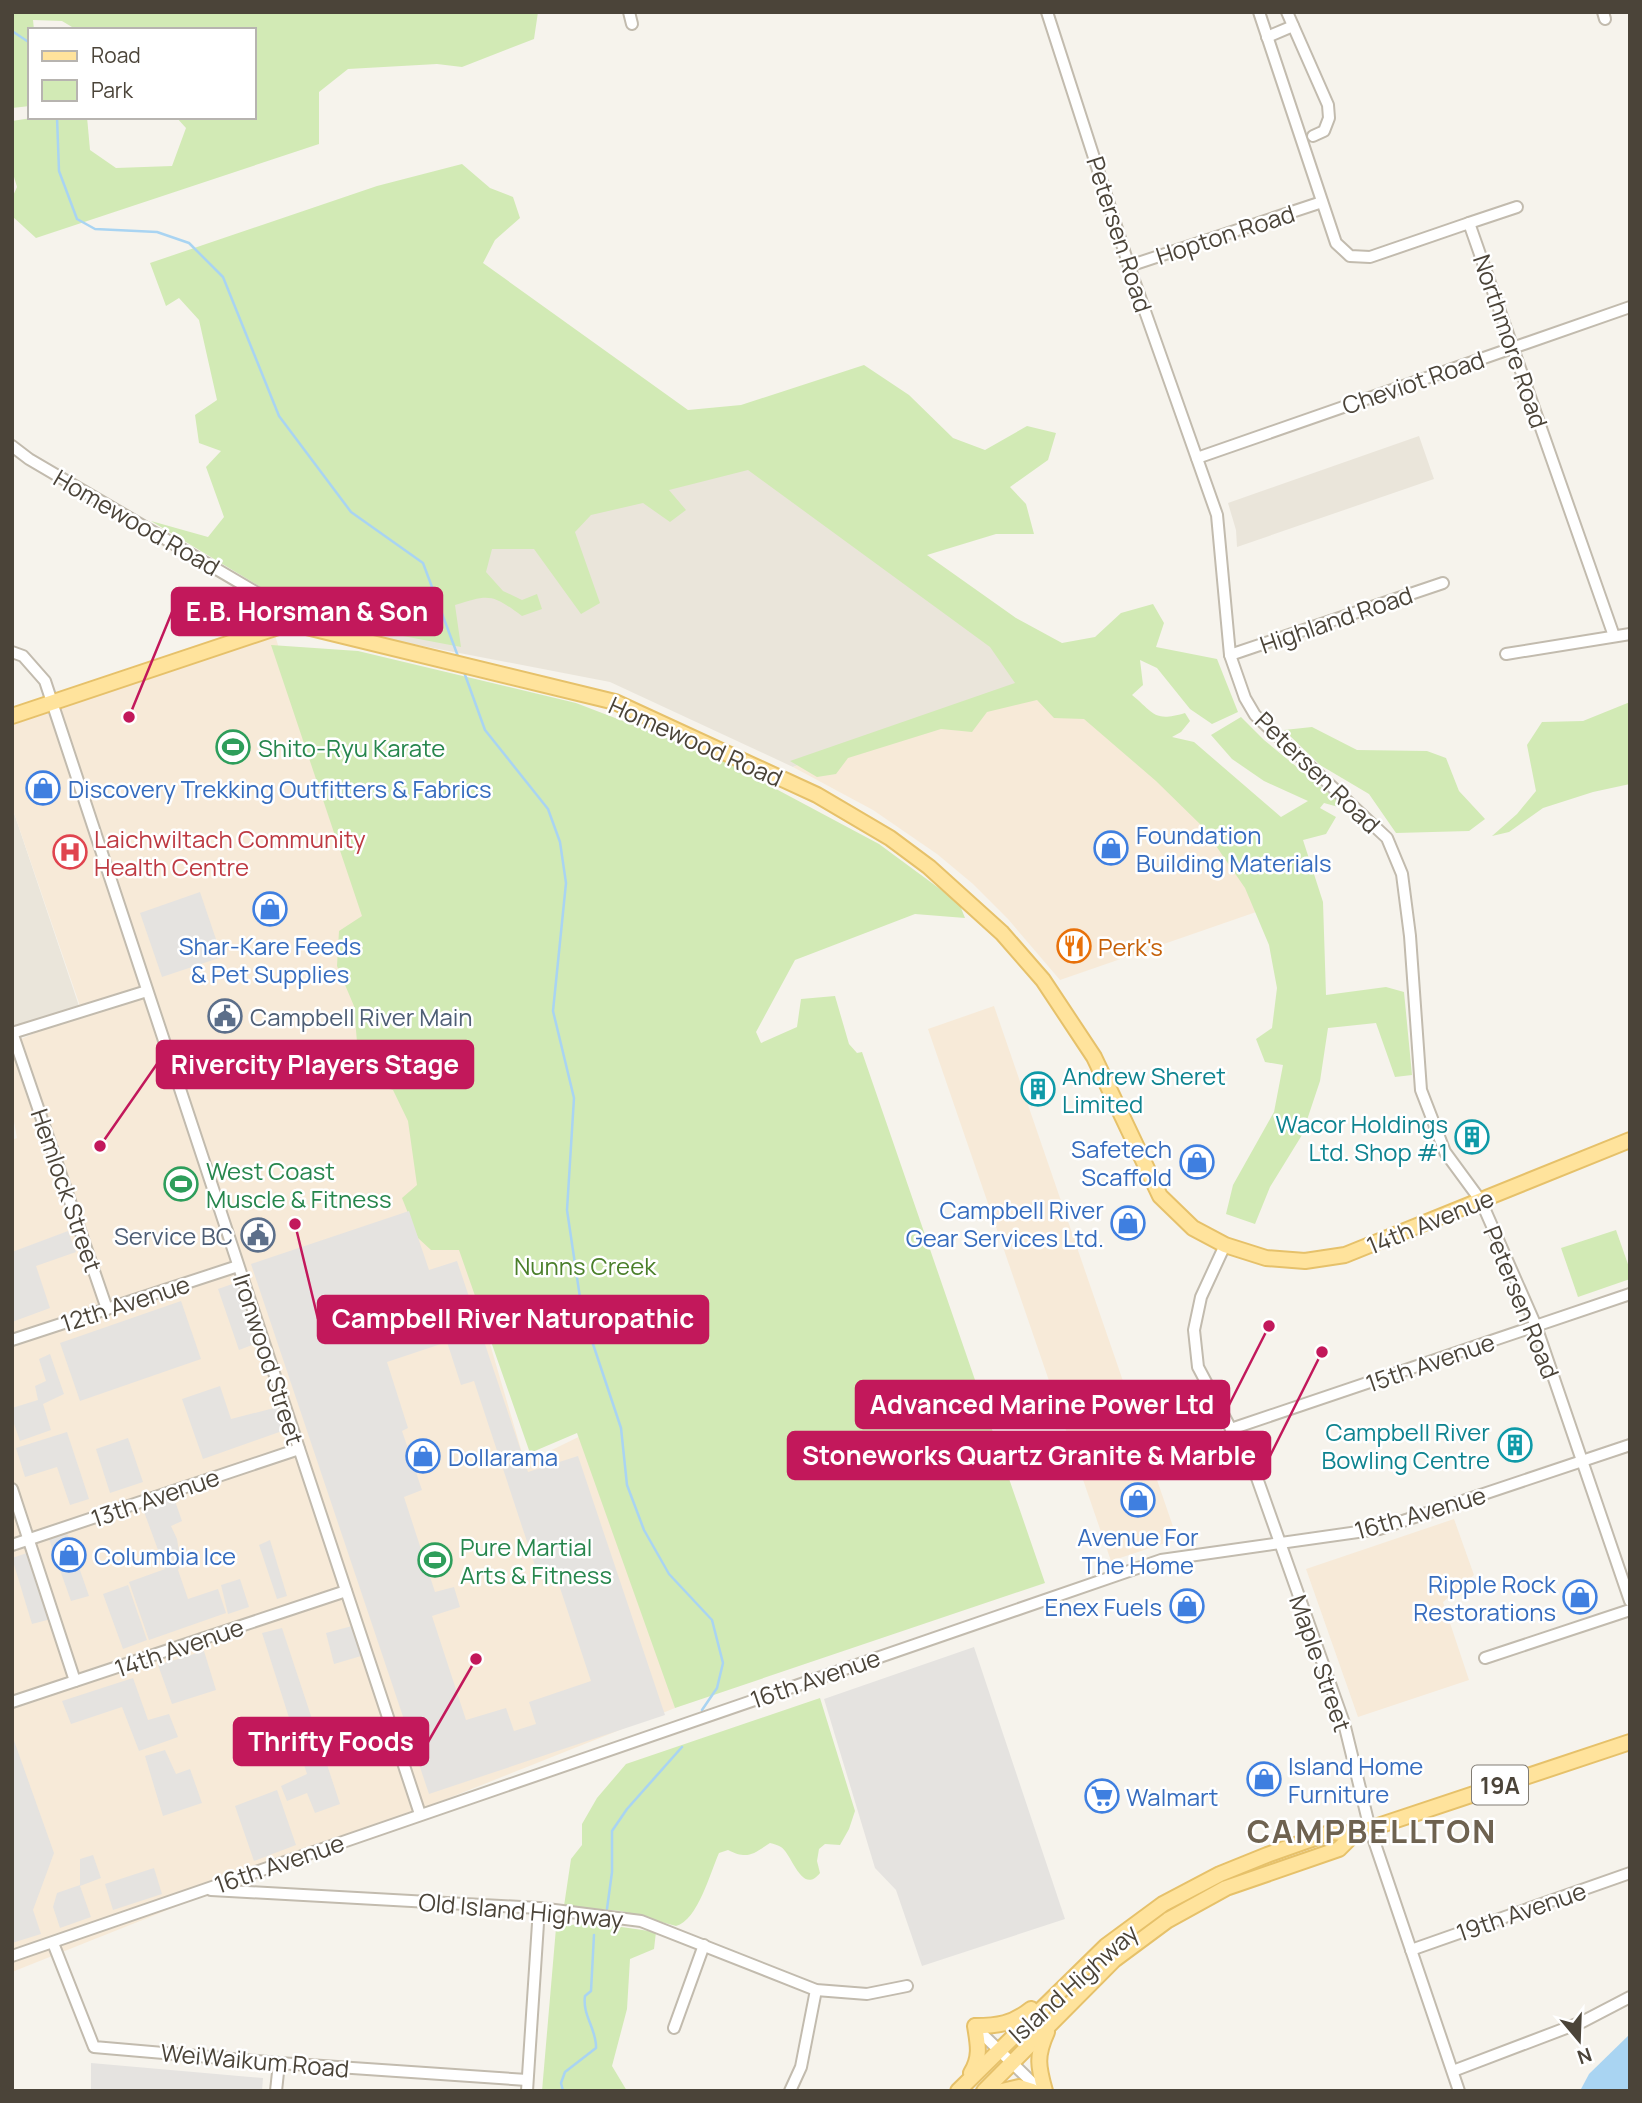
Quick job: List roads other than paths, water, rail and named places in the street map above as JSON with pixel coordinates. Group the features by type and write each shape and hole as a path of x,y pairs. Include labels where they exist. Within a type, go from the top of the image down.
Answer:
{"main road":[{"path":"12,716 290,623"},
{"name":"Homewood Road","path":"290,623 615,702 817,795 890,838 929,867 1002,933 1043,980 1094,1057 1160,1196 1193,1228 1225,1245"},
{"name":"14th Avenue","path":"1225,1245 1269,1259 1305,1261 1345,1255 1630,1140"},
{"name":"Island Highway","path":"961,2087 1106,1946 1163,1904 1220,1874 1332,1832 1354,1834 1630,1742"},
{"name":"Island Highway","path":"984,2091 1114,1960 1168,1920 1226,1888 1339,1849 1354,1834"},
{"path":"961,2087 976,2065 978,2056 975,2026 996,2026 1014,2021 1106,1946"},
{"path":"1043,2091 1038,2061 1040,2049 1053,2021"},
{"path":"1002,2091 1019,2087 1032,2091"}],"street":[{"path":"629,12 632,24"},
{"name":"Petersen Road","path":"1047,12 1129,266 1217,515 1230,656 1245,698 1255,715 1387,838 1402,874 1410,936 1421,1090 1444,1152 1480,1201 1536,1326 1630,1601"},
{"name":"Northmore Road","path":"1259,12 1336,243 1350,256 1370,257 1469,223 1614,636"},
{"path":"1287,12 1328,105 1329,118 1324,131 1313,136"},
{"path":"1267,37 1293,26"},
{"name":"Hopton Road","path":"1129,266 1322,202"},
{"path":"1469,223 1517,207"},
{"name":"Cheviot Road","path":"1197,458 1630,307"},
{"name":"Homewood Road","path":"12,446 264,597 290,623"},
{"name":"Highland Road","path":"1230,656 1443,583"},
{"path":"1506,654 1630,634"},
{"name":"Ironwood Street","path":"12,652 23,656 45,681 419,1814"},
{"path":"12,1033 147,991"},
{"name":"Hemlock Street","path":"12,1033 107,1309"},
{"name":"Maple Street","path":"1225,1245 1201,1297 1194,1330 1198,1367 1257,1478 1343,1723 1370,1829 1459,2091"},
{"name":"12th Avenue","path":"12,1340 238,1266"},
{"name":"15th Avenue","path":"1231,1429 1630,1294"},
{"name":"16th Avenue","path":"12,1956 1161,1560 1379,1529 1630,1445"},
{"name":"13th Avenue","path":"12,1545 299,1448"},
{"path":"12,1489 75,1681"},
{"name":"14th Avenue","path":"12,1702 346,1591"},
{"path":"1485,1658 1630,1610"},
{"name":"19th Avenue","path":"1411,1950 1630,1873"},
{"name":"Old Island Highway","path":"204,1890 540,1908 640,1921 816,1990 867,1994 907,1986"},
{"path":"527,2085 540,1908"},
{"name":"WeiWaikum Road","path":"53,1943 94,2047 527,2085"},
{"path":"674,2028 704,1944"},
{"path":"790,2091 801,2067 816,1990"},
{"path":"1453,2071 1583,2022 1630,1997"},
{"path":"975,2026 1043,2091"},
{"path":"276,2091 279,2063"}],"water":[{"path":"1630,2034 1630,2091 1580,2091 1589,2074"}],"waterway":[{"name":"Nunns Creek","path":"12,31 28,42"},
{"name":"Nunns Creek","path":"57,119 59,171 77,219 95,229 157,232 189,243 223,277 279,416 351,512 423,563 459,659"},
{"name":"Nunns Creek","path":"464,672 485,730 548,809 560,842 566,883 553,1011 574,1098 567,1210 582,1311 621,1428 627,1485 644,1530 669,1574 712,1620 723,1663 717,1688 702,1710"},
{"name":"Nunns Creek","path":"607,1909 612,1872 612,1831 627,1809 682,1747"},
{"name":"Nunns Creek","path":"563,2091 561,2083 565,2072 596,2048 585,2003 585,1996 591,1991 594,1935"}],"place":[{"name":"E.B. Horsman & Son","path":"129,717"},
{"name":"Shito-Ryu Karate","path":"233,747"},
{"name":"Discovery Trekking Outfitters & Fabrics","path":"43,788"},
{"name":"Foundation Building Materials","path":"1111,848"},
{"name":"Laichwiltach Community Health Centre","path":"70,852"},
{"name":"Shar-Kare Feeds & Pet Supplies","path":"270,909"},
{"name":"Perk's","path":"1074,946"},
{"name":"Campbell River Main","path":"225,1016"},
{"name":"Andrew Sheret Limited","path":"1038,1089"},
{"name":"Wacor Holdings Ltd. Shop #1","path":"1472,1137"},
{"name":"Rivercity Players Stage","path":"100,1146"},
{"name":"Safetech Scaffold","path":"1197,1162"},
{"name":"West Coast Muscle & Fitness","path":"181,1184"},
{"name":"Campbell River Gear Services Ltd.","path":"1128,1223"},
{"name":"Campbell River Naturopathic","path":"295,1224"},
{"name":"Service BC","path":"258,1235"},
{"name":"Advanced Marine Power Ltd","path":"1269,1326"},
{"name":"Stoneworks Quartz Granite & Marble","path":"1322,1352"},
{"name":"Campbell River Bowling Centre","path":"1515,1445"},
{"name":"Dollarama","path":"423,1456"},
{"name":"Avenue For The Home","path":"1138,1500"},
{"name":"Columbia Ice","path":"69,1555"},
{"name":"Pure Martial Arts & Fitness","path":"435,1560"},
{"name":"Ripple Rock Restorations","path":"1580,1597"},
{"name":"Enex Fuels","path":"1187,1606"},
{"name":"Thrifty Foods","path":"476,1659"},
{"name":"Island Home Furniture","path":"1264,1779"},
{"name":"Walmart","path":"1102,1796"}],"district":[{"name":"CAMPBELLTON","path":"1372,1831"}]}
